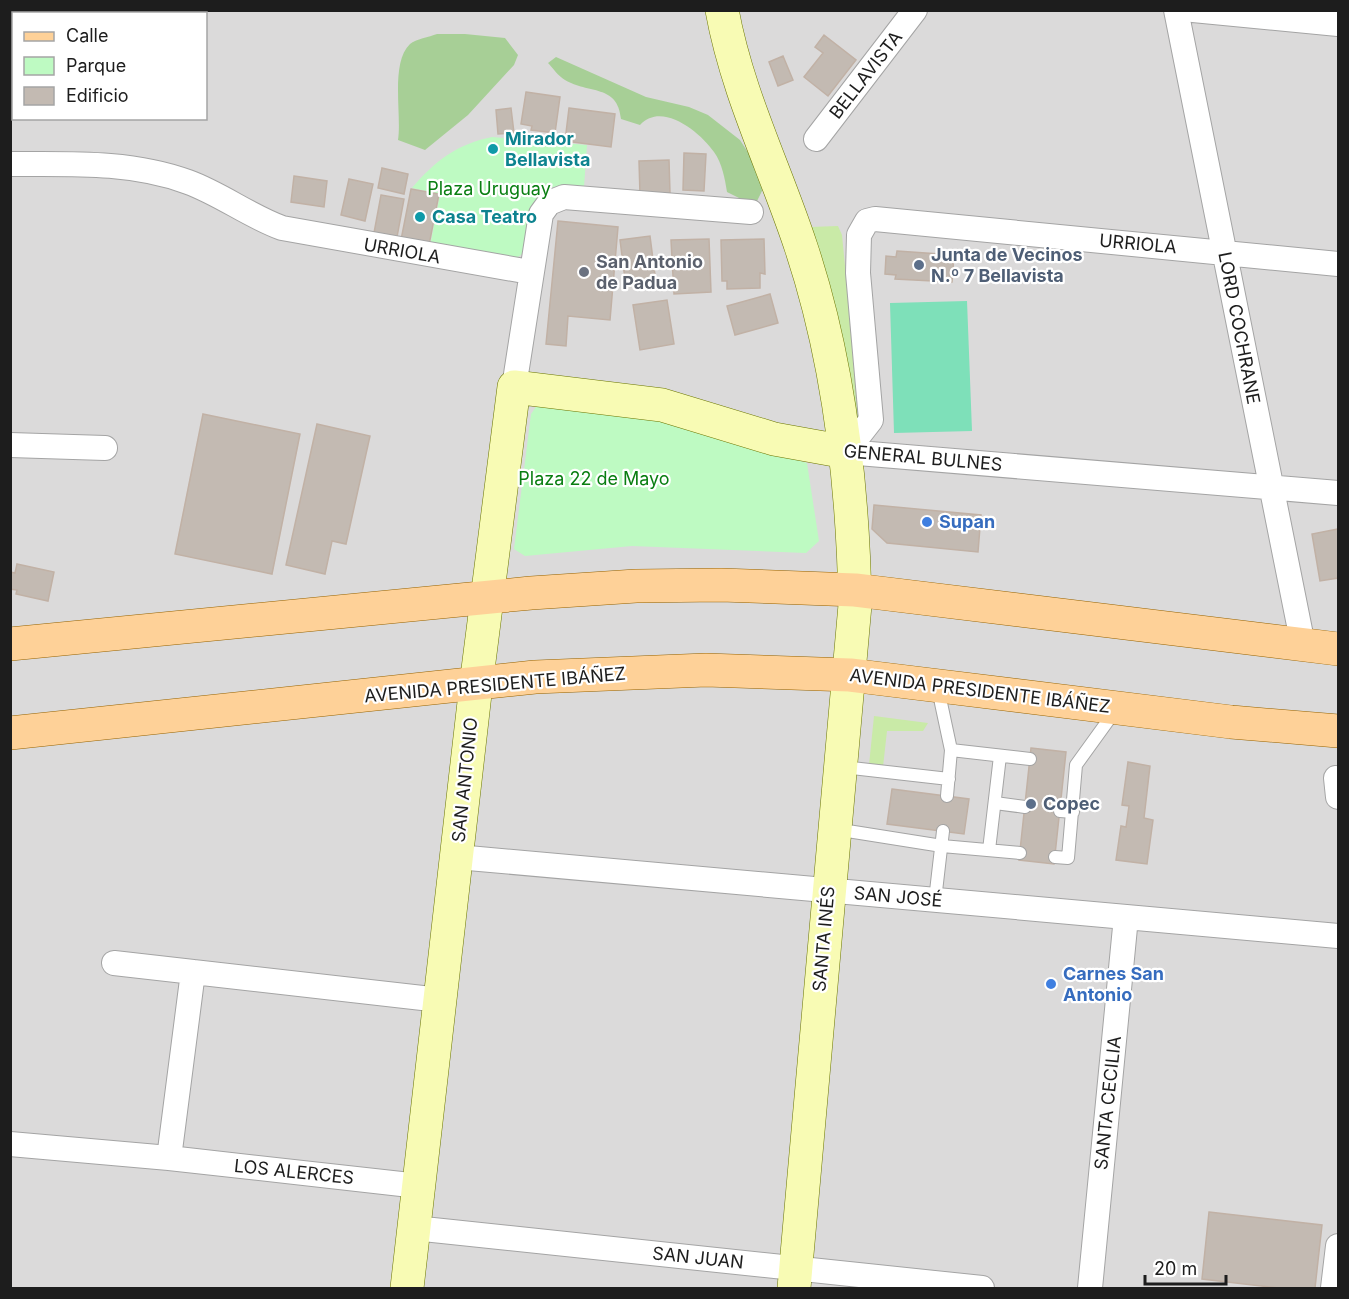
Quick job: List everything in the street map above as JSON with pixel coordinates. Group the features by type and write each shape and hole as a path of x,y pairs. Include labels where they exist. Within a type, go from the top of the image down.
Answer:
{"main road":[{"name":"SANTA INÉS","path":"722,10 741,87 807,268 831,370 846,452 855,590 850,675 828,890 795,1278"},
{"name":"GENERAL BULNES","path":"513,387 662,405 774,439 846,452"},
{"name":"SAN ANTONIO","path":"407,1288 476,685 513,387"},
{"path":"10,644 636,586 791,586 855,590 1338,649"},
{"name":"AVENIDA PRESIDENTE IBÁÑEZ","path":"10,733 535,677 653,671 754,670 850,675 1231,722 1338,731"}],"street":[{"name":"BELLAVISTA","path":"816,139 915,10"},
{"name":"LORD COCHRANE","path":"1176,10 1303,645"},
{"path":"1193,10 1338,24"},
{"name":"URRIOLA","path":"10,164 78,164 149,171 206,190 247,214 282,228 530,272"},
{"path":"530,272 541,214 549,203 564,197 751,212"},
{"name":"URRIOLA","path":"846,452 871,420 857,245 861,227 867,221 875,219 1338,264"},
{"name":"SAN ANTONIO","path":"513,387 530,272"},
{"path":"10,444 105,448"},
{"name":"GENERAL BULNES","path":"846,452 1338,493"},
{"name":"SAN JOSÉ","path":"457,857 1338,936"},
{"name":"SANTA CECILIA","path":"1090,1288 1126,917"},
{"path":"114,963 440,1000"},
{"path":"169,1158 193,972"},
{"name":"LOS ALERCES","path":"10,1144 169,1158 419,1186"},
{"name":"SAN JUAN","path":"414,1228 795,1278 982,1288"},
{"path":"1332,1288 1338,1246"}],"lane":[{"path":"937,685 951,750 947,796"},
{"path":"1055,857 1068,858 1066,812 1071,764 1117,707"},
{"path":"951,750 1030,759"},
{"path":"989,850 1000,756"},
{"path":"840,767 949,779"},
{"path":"995,803 1025,807"},
{"path":"834,829 942,846 1020,853"},
{"path":"936,900 943,831"}],"shaded area":[{"path":"11,11 1338,11 1338,1288 11,1288"}],"green space":[{"path":"437,34 505,38 518,55 514,65 468,115 425,150 398,140 398,76 404,53 410,44"},
{"path":"556,57 646,97 689,107 708,115 740,140 749,154 763,189 757,201 749,203 727,192 717,156 708,144 690,128 680,122 659,116 649,118 640,125 621,119 619,108 608,95 574,84 560,76 548,63"},
{"name":"Plaza Uruguay","path":"492,137 587,145 584,187 553,187 538,199 525,252 515,259 430,246 440,194 412,188 438,162 457,149"},
{"path":"838,226 842,235 860,420 856,424 810,227"},
{"path":"967,301 972,431 894,433 890,303"},
{"name":"Plaza 22 de Mayo","path":"540,401 664,419 807,463 819,541 806,553 632,546 525,556 514,549 531,414"},
{"path":"874,716 928,723 923,731 887,731 883,767 869,765"}],"building":[{"path":"824,35 856,60 828,96 804,77 823,53 815,47"},
{"path":"783,56 793,80 778,86 769,62"},
{"path":"526,92 560,97 555,133 531,130 532,126 521,124"},
{"path":"511,108 514,133 498,134 496,110"},
{"path":"569,108 615,114 611,147 565,141"},
{"path":"684,153 706,154 704,191 683,190"},
{"path":"669,160 670,193 640,194 639,161"},
{"path":"382,168 408,174 404,194 378,188"},
{"path":"294,176 327,181 324,207 291,202"},
{"path":"349,179 373,184 365,221 341,215"},
{"name":"Casa Teatro","path":"411,189 439,194 429,245 401,240"},
{"path":"381,195 404,199 397,237 374,233"},
{"name":"San Antonio de Padua","path":"558,221 618,227 610,320 568,316 566,346 546,344"},
{"path":"650,236 656,283 626,287 620,240"},
{"path":"709,239 711,292 674,294 671,240"},
{"path":"764,239 765,274 760,273 760,288 727,289 727,281 722,281 721,240"},
{"name":"Junta de Vecinos N.º 7 Bellavista","path":"897,251 954,255 952,282 895,279 896,275 885,274 886,256 896,257"},
{"path":"770,294 778,323 735,335 727,306"},
{"path":"667,300 674,344 640,350 633,305"},
{"path":"203,414 300,434 272,574 175,554"},
{"path":"317,424 370,436 346,544 332,541 325,574 286,565"},
{"name":"Supan","path":"874,505 981,515 978,552 887,543 872,529"},
{"path":"1338,529 1338,578 1320,581 1312,534"},
{"path":"17,564 54,572 48,601 16,594 17,590 10,589 10,572 15,573"},
{"path":"1031,748 1066,752 1054,864 1019,860"},
{"path":"1128,762 1150,766 1144,818 1153,820 1147,864 1116,860 1121,826 1126,827 1129,806 1122,805"},
{"path":"892,789 969,799 964,834 887,824"},
{"path":"1209,1212 1322,1225 1315,1288 1279,1288 1202,1279"}],"place":[{"name":"Mirador Bellavista","path":"493,149"},
{"name":"Casa Teatro","path":"420,217"},
{"name":"Junta de Vecinos N.º 7 Bellavista","path":"919,265"},
{"name":"San Antonio de Padua","path":"584,272"},
{"name":"Supan","path":"927,522"},
{"name":"Copec","path":"1031,804"},
{"name":"Carnes San Antonio","path":"1051,984"}]}
